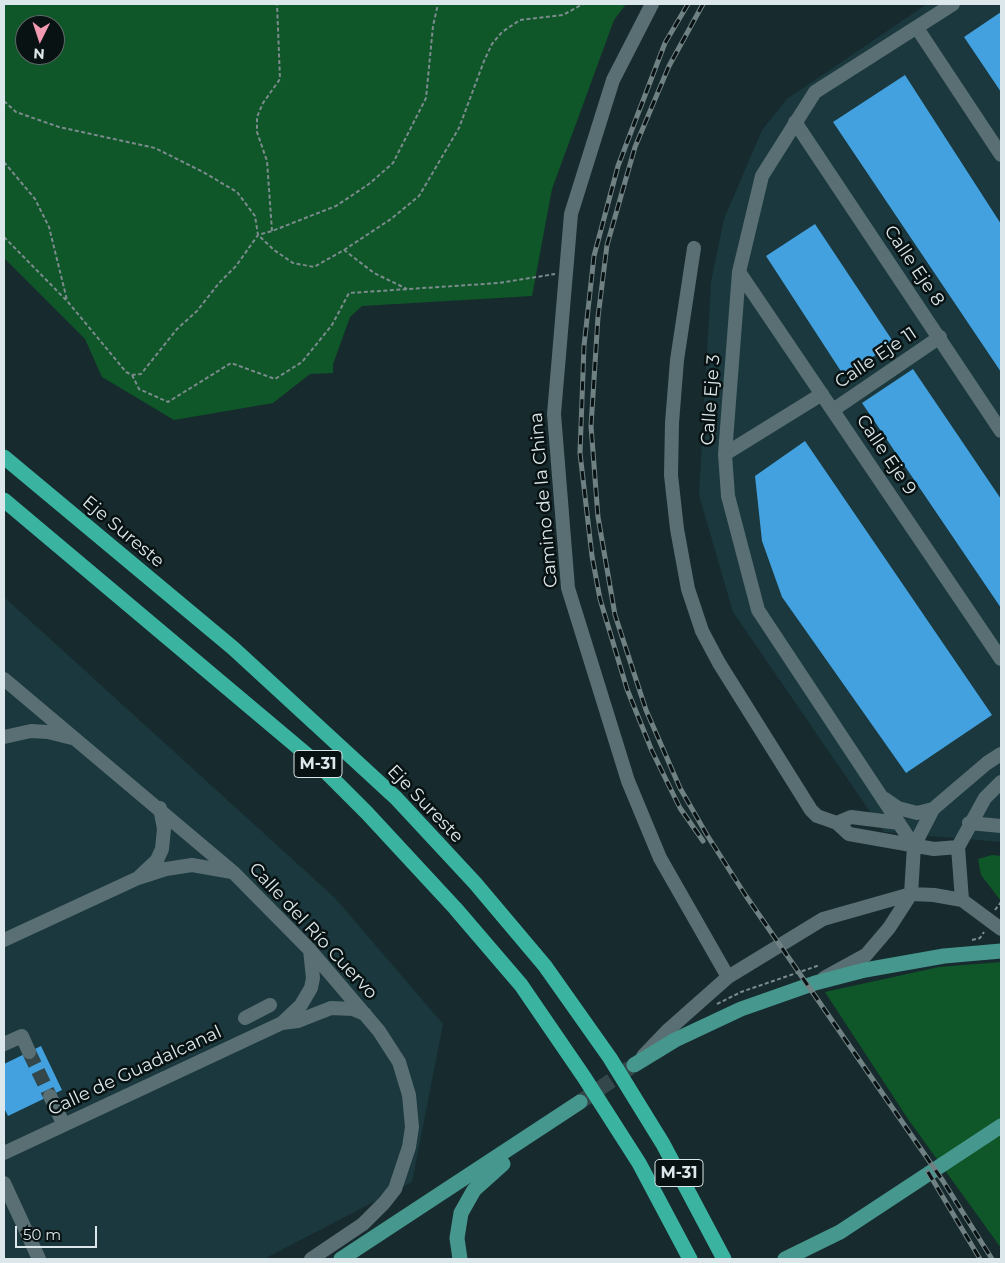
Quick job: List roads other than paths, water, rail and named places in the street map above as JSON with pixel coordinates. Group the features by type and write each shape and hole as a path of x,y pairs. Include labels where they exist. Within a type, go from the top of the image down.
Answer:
{"highway":[{"name":"Eje Sureste","path":"4,457 233,648 396,798 475,883 545,966 630,1088 672,1160 724,1259"},
{"name":"M-31","path":"4,500 326,772 455,908 515,978 584,1077 639,1163 690,1259"}],"main road":[{"path":"634,1065 675,1040 740,1009 815,983 865,970 944,956 1001,951"},
{"path":"341,1259 574,1106 482,1181 474,1190 461,1213 458,1225 457,1238 460,1259"},
{"path":"785,1259 840,1232 1001,1126"}],"street":[{"name":"Camino de la China","path":"652,4 613,80 571,214 554,414 568,588 628,781 641,814 660,858 680,897 728,977"},
{"name":"Calle Eje 3","path":"933,809 917,813 898,808 881,797 758,610 728,496 725,454 739,272 762,176 814,92 953,4"},
{"path":"917,28 1001,155"},
{"name":"Calle Eje 8","path":"795,122 1001,431"},
{"path":"694,248 677,360 671,457 677,529 688,589 702,632 719,663 811,810 817,816 837,823 849,834 934,849 958,847"},
{"name":"Calle Eje 9","path":"739,272 1001,659"},
{"name":"Calle Eje 11","path":"833,410 940,337"},
{"name":"Calle Eje 11","path":"725,454 822,394"},
{"name":"Calle del Río Cuervo","path":"4,679 160,808 233,872 310,950 365,1014 391,1048 405,1078 411,1110 409,1147 395,1189 363,1224 311,1259"},
{"path":"4,737 31,731 62,735 79,741"},
{"path":"815,983 866,956 889,928 911,894 914,846 933,809 1001,754"},
{"path":"962,900 958,847 985,798 1001,782"},
{"path":"881,797 914,846"},
{"path":"138,878 149,869 162,849 164,829 160,808"},
{"path":"837,823 852,817 899,824"},
{"path":"970,823 1001,826"},
{"path":"4,940 138,878 166,869 185,866 205,866 233,872"},
{"path":"634,1065 667,1031 728,977 823,918 911,894 934,895 962,900 1001,929"},
{"name":"Calle de Guadalcanal","path":"282,1023 301,1005 311,988 313,978 310,950"},
{"path":"245,1018 270,1005"},
{"name":"Calle de Guadalcanal","path":"4,1153 282,1023 298,1021 330,1008 354,1009 365,1014"},
{"path":"4,1044 22,1036 29,1052"},
{"path":"50,1096 64,1125"},
{"path":"4,1183 39,1259"}],"tunnel":[{"path":"29,1052 50,1096"},
{"path":"580,1102 631,1067"}],"railway":[{"path":"688,4 665,43 618,166 594,256 584,346 580,453 592,556 600,599 627,689 652,751 680,808 703,841"},
{"path":"703,4 669,66 635,147 607,245 598,317 591,426 598,517 615,615 646,710 680,788 707,835 746,896 943,1181 992,1259"},
{"path":"928,1172 980,1259"}]}
